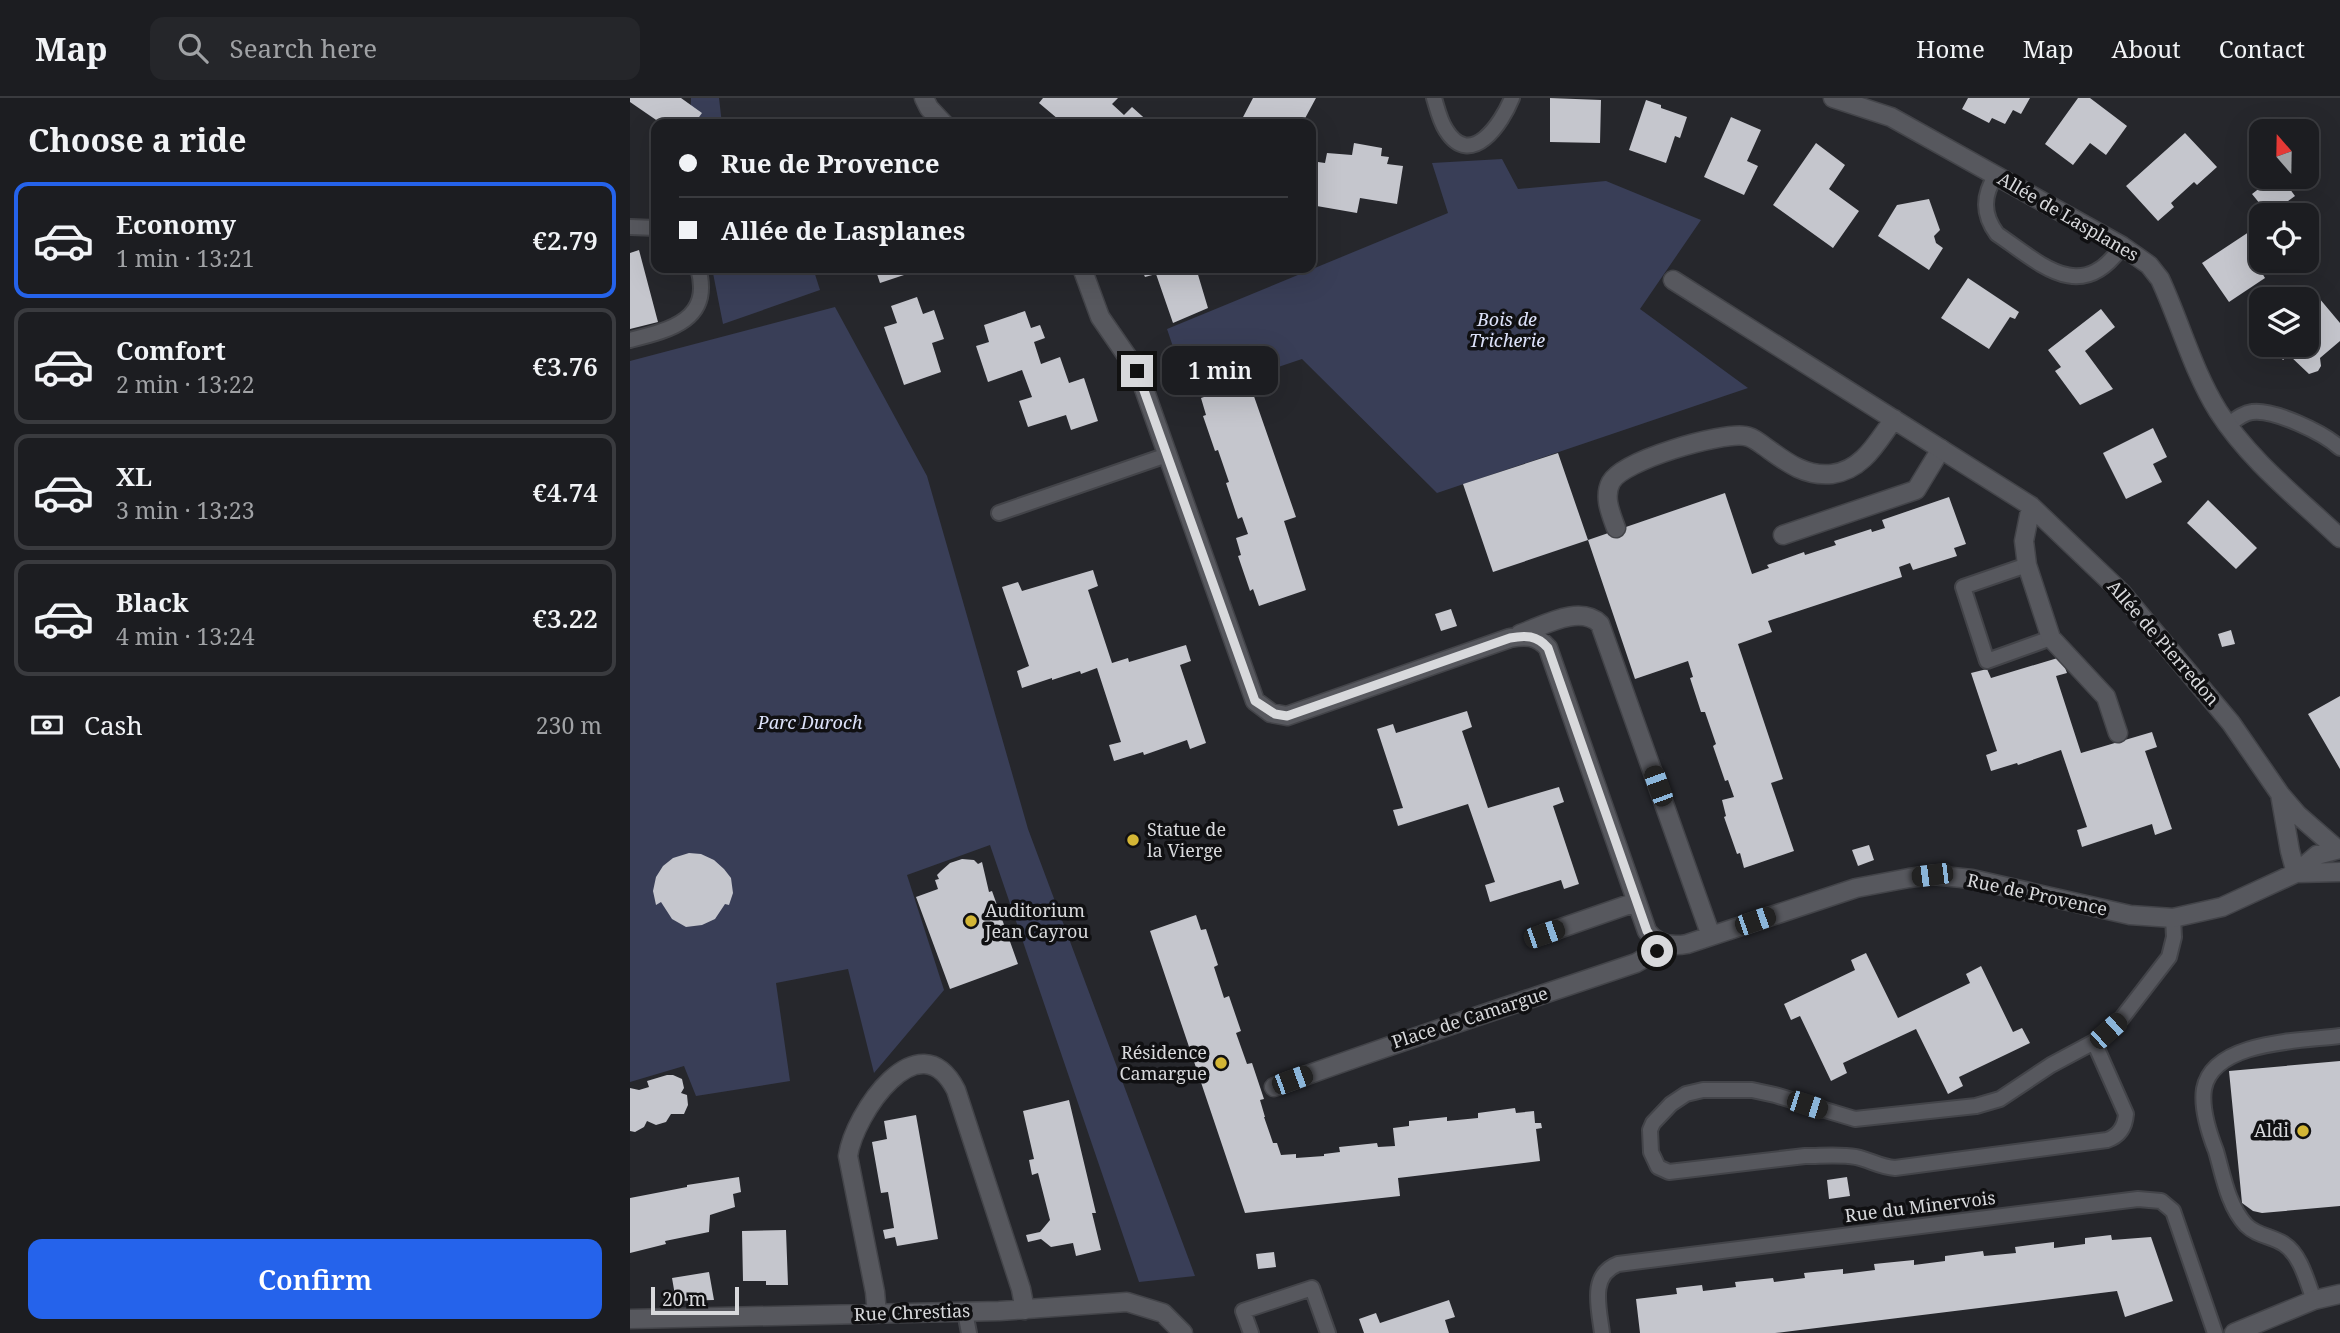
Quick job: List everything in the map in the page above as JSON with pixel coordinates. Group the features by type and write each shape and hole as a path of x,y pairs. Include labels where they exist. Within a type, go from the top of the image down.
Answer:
{"street":[{"path":"924,98 939,119"},
{"name":"Allée de Lasplanes","path":"1833,98 1854,101 1891,117 2122,246 2149,265 2160,279 2206,387 2228,425 2244,447 2340,538"},
{"path":"1084,273 1100,317 1137,371 1251,695 1258,706 1281,716 1300,712 1576,615 1589,616 1600,624 1711,936"},
{"name":"Allée de Pierredon","path":"1673,280 2031,506 2129,601 2231,723 2298,816 2338,849"},
{"path":"1616,528 1608,500 1608,489 1612,479 1629,467 1699,441 1736,435 1753,438 1796,469 1833,474 1851,468 1865,458 1894,419"},
{"path":"1783,535 1916,490 1941,449"},
{"path":"2031,506 2024,541 2027,565 2051,638 2106,697 2119,733"},
{"path":"1510,638 1529,636 1542,641 1548,648 1636,902 1649,935 1662,943"},
{"path":"2280,793 2290,851 2297,873"},
{"name":"Rue de Provence","path":"1662,943 1681,945 1856,888 1932,875 1972,879 2130,915 2173,918 2222,907 2297,873 2317,855 2338,849"},
{"name":"Rue de Provence","path":"2297,873 2340,872"},
{"path":"1544,934 1636,902"},
{"name":"Place de Camargue","path":"1273,1087 1432,1030 1488,1014 1636,962 1657,951 1662,943"},
{"path":"877,1314 848,1156 850,1143 867,1110 898,1072 916,1064 936,1066 945,1072 956,1090 1021,1289 1025,1310"},
{"path":"2314,1300 2340,1282"},
{"path":"2234,1333 2314,1300 2340,1294"},
{"name":"Rue Chrestias","path":"630,1319 1025,1310 1127,1302 1163,1313 1183,1333"}],"lane":[{"path":"1434,98 1446,130 1461,145 1468,146 1497,128 1512,98"},
{"path":"1996,175 1985,201 1992,227 1997,234 2059,275 2075,277 2096,271 2112,260 2122,246"},
{"path":"630,227 651,228"},
{"path":"630,340 662,332 691,315 699,303 702,290 699,273"},
{"path":"2228,425 2241,415 2264,413 2318,433 2340,448"},
{"path":"999,513 1167,455"},
{"path":"2027,565 1964,587 1987,661 2051,638"},
{"path":"2094,1042 2126,1114 2122,1129 2107,1140 1895,1168 1846,1156 1805,1156 1669,1172 1658,1167 1651,1152 1650,1130 1660,1113 1686,1094 1703,1090 1752,1090 1838,1115 1870,1119 1990,1102 2094,1042 2122,1018 2169,957 2174,937 2173,918"},
{"path":"2314,1300 2296,1257 2286,1245 2247,1226 2233,1204 2207,1120 2204,1087 2218,1065 2248,1048 2340,1036"},
{"name":"Rue du Minervois","path":"1602,1333 1599,1282 1606,1271 1618,1264 2138,1199 2161,1201 2173,1212 2216,1333"},
{"path":"1251,1333 1243,1311 1312,1289 1328,1333"},
{"path":"965,1312 969,1333"}],"green space":[{"path":"691,98 719,98 721,119 690,119"},
{"name":"Bois de Tricherie","path":"1502,159 1518,189 1606,181 1701,220 1640,309 1748,388 1437,493 1302,359 1190,397 1167,329 1303,273 1316,273 1316,267 1448,213 1432,163"},
{"path":"713,273 815,273 820,290 723,324"},
{"name":"Parc Duroch","path":"835,307 927,476 1028,829 1195,1276 1139,1282 990,845 907,875 944,990 874,1073 848,969 776,983 790,1081 696,1096 684,1066 630,1082 630,361"}],"building":[{"path":"630,98 681,98 702,113 698,119 655,119 630,102"},
{"path":"1043,98 1118,98 1112,104 1124,115 1132,107 1145,119 1058,119 1039,103"},
{"path":"1253,98 1316,98 1305,119 1242,119"},
{"path":"1550,98 1601,100 1600,143 1550,142"},
{"path":"1968,98 2030,98 2021,114 2013,110 2005,124 1992,118 1989,123 1962,109"},
{"path":"2078,98 2090,98 2127,126 2106,155 2090,143 2073,165 2045,144"},
{"path":"1646,100 1687,117 1680,138 1675,136 1666,163 1629,150"},
{"path":"1731,117 1761,130 1747,161 1758,166 1744,195 1704,177"},
{"path":"2185,133 2217,167 2197,185 2194,182 2171,203 2174,207 2158,221 2126,186"},
{"path":"1354,143 1382,148 1381,156 1389,157 1387,164 1403,166 1397,204 1360,198 1357,213 1316,206 1316,162 1325,163 1327,153 1352,155"},
{"path":"1816,143 1845,165 1829,189 1859,211 1833,248 1773,205"},
{"path":"2258,189 2290,189 2295,196 2285,203 2259,203 2252,194"},
{"path":"1929,199 1940,230 1934,236 1936,243 1943,248 1929,270 1878,236 1897,205"},
{"path":"2249,232 2249,273 2262,273 2265,278 2229,302 2202,263"},
{"path":"639,250 658,322 630,329 630,253"},
{"path":"877,273 910,273 880,283"},
{"path":"1143,273 1198,273 1208,308 1173,323 1156,274 1145,277"},
{"path":"1968,278 2019,312 2015,319 2010,317 1989,349 1941,318"},
{"path":"917,297 923,314 934,310 944,339 932,343 941,372 904,385 884,327 897,323 891,306"},
{"path":"2319,298 2340,323 2340,341 2320,358 2321,366 2318,371 2309,374 2291,357 2319,357"},
{"path":"2101,309 2115,327 2085,351 2113,389 2080,405 2055,371 2061,367 2048,350"},
{"path":"1025,311 1031,328 1040,325 1045,338 1034,342 1041,364 1060,357 1069,383 1084,378 1098,421 1071,430 1066,415 1028,427 1019,401 1032,397 1022,370 988,382 976,346 989,342 984,325"},
{"path":"1249,382 1296,517 1284,521 1306,590 1259,606 1253,589 1250,591 1238,556 1241,555 1236,538 1248,534 1242,517 1238,519 1226,483 1229,482 1203,416 1206,415 1201,398"},
{"path":"2153,428 2167,457 2153,464 2162,482 2126,499 2103,453"},
{"path":"1558,453 1588,540 1493,572 1463,484"},
{"path":"1725,493 1752,574 1769,568 1767,565 1804,552 1805,555 1836,545 1834,541 1871,529 1872,532 1885,528 1882,520 1949,497 1966,544 1954,548 1957,556 1913,570 1910,563 1899,567 1902,577 1768,621 1772,632 1738,644 1783,779 1771,783 1794,851 1744,868 1724,817 1726,816 1722,800 1734,797 1728,780 1725,781 1713,746 1716,744 1705,712 1701,712 1690,678 1693,677 1688,661 1635,679 1588,540"},
{"path":"2208,500 2257,548 2236,569 2187,523"},
{"path":"1093,570 1098,586 1088,590 1112,663 1128,658 1129,662 1186,645 1191,661 1180,665 1206,743 1190,749 1187,740 1144,755 1143,752 1114,761 1109,745 1121,742 1097,668 1022,688 1017,671 1029,666 1002,587 1018,582 1022,591"},
{"path":"1451,609 1457,626 1441,631 1435,614"},
{"path":"2231,630 2235,644 2222,647 2218,634"},
{"path":"2061,657 2067,673 2056,676 2081,753 2152,732 2157,747 2145,751 2172,829 2155,835 2152,824 2082,847 2077,830 2087,827 2061,750 1991,771 1986,755 1997,751 1971,673 1987,669 1991,678"},
{"path":"2340,696 2340,769 2308,714"},
{"path":"1467,711 1472,727 1462,731 1488,808 1559,787 1564,802 1553,806 1579,884 1564,889 1561,880 1490,902 1485,885 1495,882 1468,804 1398,826 1393,810 1403,808 1377,729 1393,724 1396,733"},
{"path":"1869,845 1874,860 1858,866 1852,850"},
{"path":"689,853 701,854 724,869 731,878 733,893 729,905 725,904 715,919 702,925 686,927 672,919 661,902 656,905 653,891 656,877 663,866 673,858"},
{"path":"962,859 974,860 978,864 982,862 989,892 992,891 1018,964 950,989 916,897 938,889 935,880 939,879 937,875 950,863"},
{"name":"Résidence Camargue","path":"1196,915 1201,930 1206,929 1218,965 1214,967 1224,998 1229,996 1241,1031 1236,1033 1247,1064 1252,1063 1264,1099 1260,1100 1264,1117 1273,1143 1277,1143 1281,1155 1296,1154 1296,1158 1324,1156 1340,1152 1339,1147 1377,1143 1378,1147 1395,1146 1393,1128 1409,1126 1409,1121 1447,1117 1447,1121 1478,1118 1478,1113 1515,1108 1516,1113 1534,1111 1535,1123 1541,1123 1542,1128 1536,1129 1540,1161 1398,1178 1400,1196 1245,1213 1150,931"},
{"path":"1866,953 1898,1018 1970,983 1966,974 1981,966 2013,1032 2022,1028 2030,1043 1959,1077 1963,1086 1948,1094 1916,1029 1843,1063 1847,1073 1831,1081 1800,1016 1791,1020 1784,1004 1855,970 1851,960"},
{"path":"2340,1061 2340,1206 2262,1213 2253,1211 2242,1203 2229,1071"},
{"path":"667,1075 682,1079 684,1088 681,1093 687,1095 688,1105 684,1114 671,1114 666,1122 656,1125 647,1121 644,1127 635,1132 630,1131 630,1088 639,1090 649,1087 647,1081"},
{"path":"1069,1100 1096,1213 1092,1213 1101,1250 1076,1256 1073,1243 1051,1247 1041,1239 1028,1242 1026,1235 1040,1232 1050,1220 1038,1173 1032,1175 1029,1160 1034,1159 1023,1111"},
{"path":"916,1115 938,1239 897,1246 895,1237 885,1239 883,1230 894,1228 888,1192 881,1193 872,1142 887,1139 884,1121"},
{"path":"739,1177 741,1192 733,1194 735,1207 710,1215 709,1232 665,1241 666,1244 630,1253 630,1198"},
{"path":"1847,1177 1850,1196 1829,1199 1827,1180"},
{"path":"786,1230 788,1285 743,1281 742,1231"},
{"path":"2111,1235 2112,1240 2151,1237 2173,1301 2125,1317 2117,1291 1775,1333 1640,1333 1636,1299 1677,1294 1676,1288 1702,1285 1703,1291 1736,1287 1735,1282 1773,1278 1774,1282 1805,1278 1804,1273 1843,1269 1843,1274 1875,1270 1874,1264 1914,1260 1914,1265 1945,1261 1945,1256 1983,1251 1984,1256 2016,1253 2015,1247 2054,1242 2054,1248 2085,1244 2085,1238"},
{"path":"1274,1252 1276,1267 1258,1269 1256,1254"},
{"path":"709,1272 714,1300 676,1301 672,1278"},
{"path":"1449,1300 1455,1317 1445,1320 1449,1333 1364,1333 1359,1319 1376,1313 1380,1323"}],"place":[{"name":"Statue de la Vierge","path":"1133,840"},
{"name":"Auditorium Jean Cayrou","path":"971,921"},
{"name":"Résidence Camargue","path":"1221,1063"},
{"name":"Aldi","path":"2303,1131"}],"route":[{"path":"1137,371 1251,695 1258,706 1287,716 1510,638 1529,636 1542,641 1548,648 1647,931 1653,939 1662,943 1657,951"}]}
